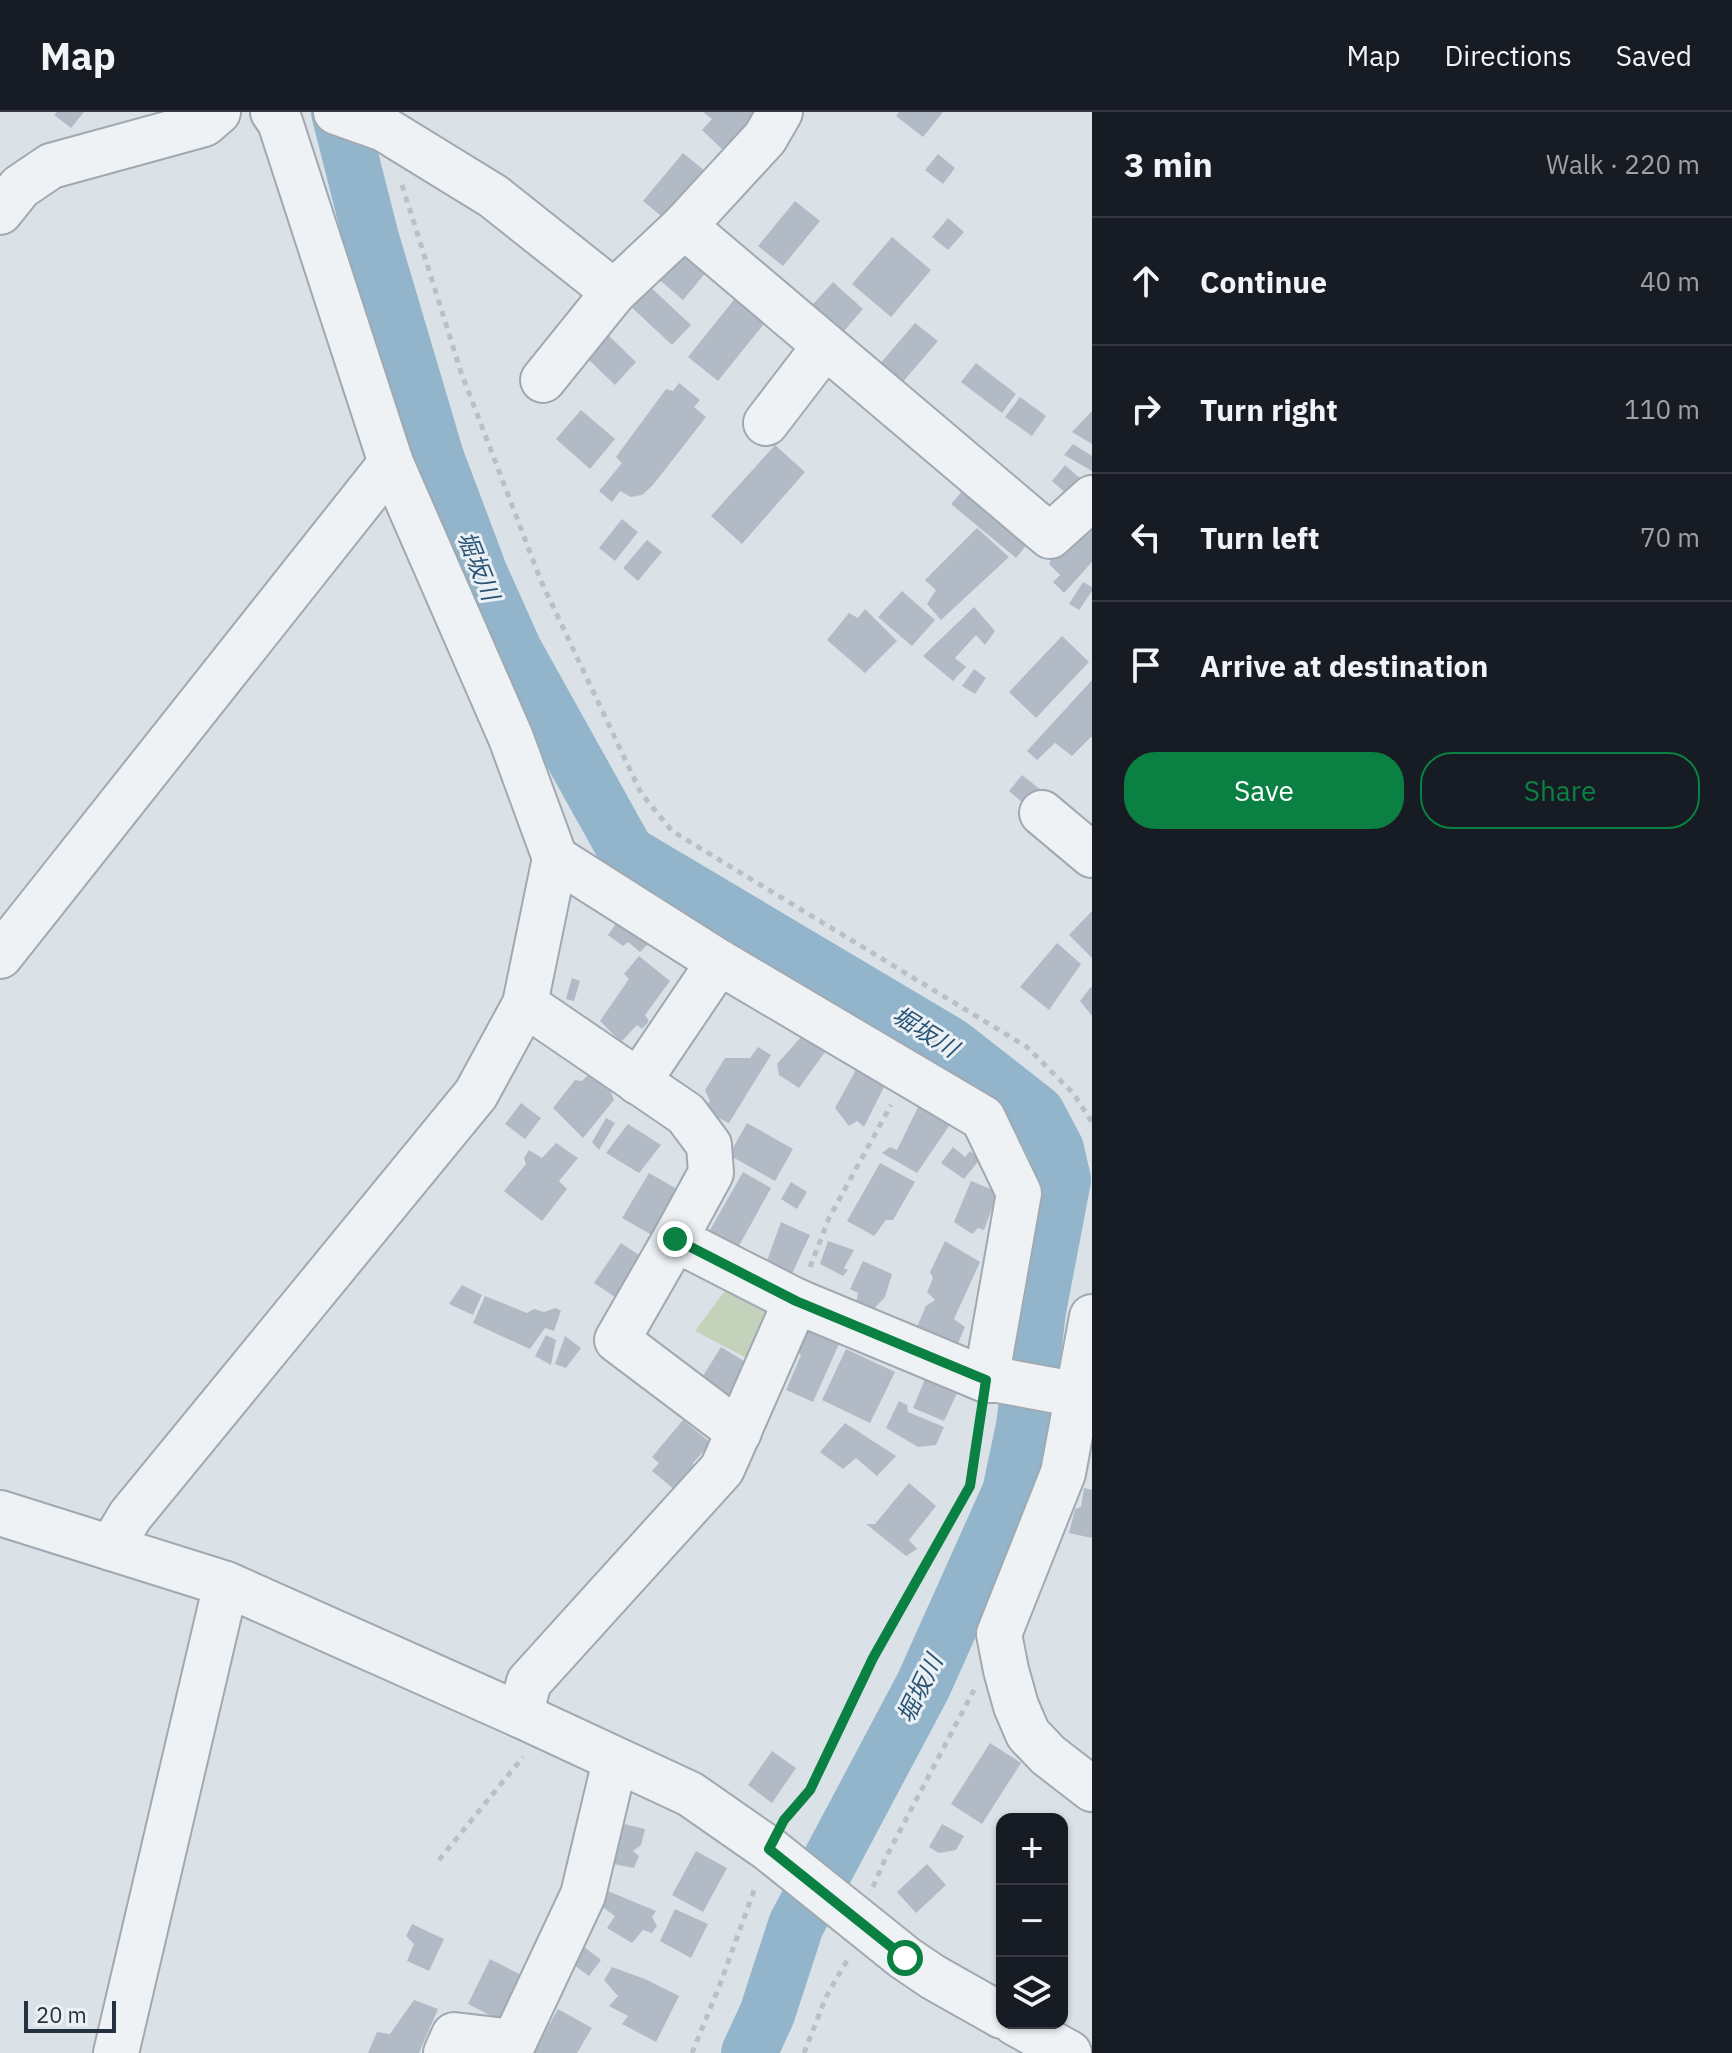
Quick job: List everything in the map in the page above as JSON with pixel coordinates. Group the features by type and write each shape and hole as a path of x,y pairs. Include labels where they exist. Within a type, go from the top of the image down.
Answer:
{"street":[{"path":"0,212 20,187 51,166 204,124 218,112"},
{"path":"111,1548 130,1516 476,1094 525,1004 555,858 511,738 391,463 280,122 273,112"},
{"path":"336,112 384,129 493,196 614,292"},
{"path":"543,380 614,292 684,226 765,138 780,112"},
{"path":"0,159 51,166"},
{"path":"684,226 1050,536 1092,500"},
{"path":"766,423 825,346"},
{"path":"0,956 391,463"},
{"path":"1042,813 1092,855"},
{"path":"555,858 719,962 983,1118 1019,1193 992,1380"},
{"path":"638,1082 719,962"},
{"path":"525,1004 686,1114 709,1145 711,1173 617,1340 739,1432"},
{"path":"675,1239 796,1301 992,1380 1071,1393"},
{"path":"533,1722 529,1682 722,1469 796,1301"},
{"path":"1092,1322 1071,1393 1063,1473 999,1634 1016,1706 1028,1734 1048,1755 1092,1789"},
{"path":"0,1513 226,1584 690,1794 772,1851 858,1922 933,1977 996,2013"},
{"path":"116,2053 226,1584"},
{"path":"446,2053 454,2035 514,2042 583,1895 615,1761"},
{"path":"1026,2029 1069,2053"}],"path":[{"path":"384,129 461,372 541,581 641,793 672,831 1027,1047 1073,1093 1092,1122"},
{"path":"796,1301 829,1218 892,1103"},
{"path":"692,2053 784,1820 810,1790 873,1658 970,1486 992,1380"},
{"path":"804,2053 826,1997 854,1949 858,1922 885,1859 976,1688"},
{"path":"439,1860 533,1722"}],"green space":[{"path":"739,1272 796,1301 766,1368 695,1331"}],"building":[{"path":"57,112 84,112 71,128 54,115"},
{"path":"703,112 761,112 730,157 702,130 712,119"},
{"path":"899,112 943,112 923,137 896,116"},
{"path":"683,153 711,176 672,225 643,201"},
{"path":"938,154 955,168 943,184 925,170"},
{"path":"795,201 820,221 783,266 758,246"},
{"path":"948,218 964,232 948,250 932,237"},
{"path":"892,237 931,270 891,317 852,284"},
{"path":"680,249 707,271 683,300 656,277"},
{"path":"645,282 691,325 672,345 627,303"},
{"path":"833,282 863,309 837,339 806,312"},
{"path":"741,291 771,315 718,381 688,357"},
{"path":"915,323 938,341 895,391 873,372"},
{"path":"606,333 636,362 615,385 585,356"},
{"path":"976,363 1016,394 1002,413 961,382"},
{"path":"679,383 700,400 694,407 706,417 642,495 631,497 620,491 612,502 599,491 622,463 616,457 666,389 673,391"},
{"path":"1020,397 1046,416 1032,436 1005,417"},
{"path":"581,410 615,439 590,469 556,439"},
{"path":"1092,411 1092,444 1072,432"},
{"path":"1073,444 1092,456 1092,471 1064,455"},
{"path":"775,445 805,472 742,544 711,516"},
{"path":"1065,465 1082,480 1068,495 1052,481"},
{"path":"969,483 1033,537 1016,558 951,504"},
{"path":"622,519 638,532 615,561 599,548"},
{"path":"1092,520 1092,562 1064,593 1053,582 1060,575 1049,564 1057,547"},
{"path":"977,528 1009,557 941,620 927,604 936,590 925,580"},
{"path":"647,540 662,552 638,581 623,568"},
{"path":"1083,582 1092,587 1092,591 1079,610 1069,604"},
{"path":"902,591 935,620 912,646 878,617"},
{"path":"974,607 995,631 985,645 976,635 955,658 966,667 953,681 923,656"},
{"path":"865,609 897,641 865,673 827,640 849,613 858,618"},
{"path":"1062,636 1089,662 1036,718 1009,692"},
{"path":"974,669 986,678 975,694 962,686"},
{"path":"1092,680 1092,737 1072,756 1055,743 1037,760 1027,751"},
{"path":"1022,775 1045,793 1031,810 1009,791"},
{"path":"1092,911 1092,958 1069,935"},
{"path":"617,922 650,942 640,952 628,942 623,946 608,935"},
{"path":"1057,943 1081,964 1049,1010 1020,987"},
{"path":"639,956 670,981 645,1015 649,1021 642,1029 637,1025 621,1042 600,1021 629,979 624,974"},
{"path":"572,978 580,981 574,1001 566,999"},
{"path":"1092,987 1092,1016 1080,1001"},
{"path":"802,1036 825,1052 799,1088 779,1075 777,1064"},
{"path":"758,1047 771,1055 729,1123 702,1110 710,1101 705,1090 725,1058 750,1058"},
{"path":"857,1068 885,1085 864,1127 857,1121 849,1126 835,1108"},
{"path":"589,1074 611,1092 614,1100 583,1138 553,1108 575,1080 582,1081"},
{"path":"924,1095 958,1113 917,1173 882,1153 890,1147 897,1150"},
{"path":"521,1103 541,1118 525,1139 505,1124"},
{"path":"606,1118 615,1123 599,1150 592,1142"},
{"path":"747,1123 793,1149 775,1181 729,1155"},
{"path":"628,1124 661,1145 639,1173 606,1153"},
{"path":"556,1143 578,1158 559,1181 567,1189 542,1221 504,1191 526,1164 524,1158 529,1150 542,1158"},
{"path":"953,1147 965,1157 970,1151 980,1159 964,1179 941,1163"},
{"path":"880,1163 915,1182 893,1220 886,1220 874,1236 847,1221"},
{"path":"743,1172 771,1188 735,1253 706,1237"},
{"path":"649,1173 684,1193 657,1238 622,1218"},
{"path":"971,1181 998,1192 984,1230 978,1228 972,1234 954,1222"},
{"path":"791,1182 807,1192 797,1209 781,1199"},
{"path":"781,1222 810,1235 790,1278 764,1269"},
{"path":"828,1241 854,1250 843,1276 820,1264"},
{"path":"945,1241 980,1262 954,1319 965,1327 953,1355 913,1336 926,1306 935,1300 927,1292 933,1278 930,1272"},
{"path":"621,1243 645,1259 618,1299 594,1283"},
{"path":"863,1261 892,1274 885,1297 868,1315 856,1305 858,1293 850,1289"},
{"path":"462,1285 482,1295 473,1315 449,1304"},
{"path":"485,1296 527,1313 534,1309 544,1312 556,1308 561,1311 554,1331 545,1328 530,1349 473,1323"},
{"path":"812,1316 844,1333 813,1402 786,1390 801,1355 796,1349"},
{"path":"546,1335 556,1340 551,1365 535,1356"},
{"path":"565,1336 581,1348 566,1368 555,1364"},
{"path":"721,1347 752,1366 729,1403 698,1384"},
{"path":"846,1349 895,1372 870,1423 822,1400"},
{"path":"927,1374 959,1389 944,1421 913,1408"},
{"path":"899,1401 907,1405 908,1412 944,1427 936,1445 918,1447 886,1428"},
{"path":"683,1420 711,1443 693,1463 697,1469 675,1490 652,1471 659,1463 652,1457"},
{"path":"845,1423 896,1456 877,1476 856,1458 843,1469 820,1452"},
{"path":"909,1483 936,1506 909,1540 917,1549 906,1556 866,1524 875,1524"},
{"path":"1084,1488 1092,1490 1092,1538 1069,1533 1075,1509 1081,1507"},
{"path":"990,1743 1021,1763 982,1824 951,1804"},
{"path":"772,1751 796,1768 772,1803 748,1785"},
{"path":"616,1822 645,1829 641,1845 633,1851 639,1856 634,1868 608,1863"},
{"path":"942,1824 964,1836 956,1850 939,1853 929,1847"},
{"path":"696,1851 727,1868 703,1912 672,1895"},
{"path":"927,1864 946,1885 916,1913 897,1892"},
{"path":"608,1891 656,1911 652,1917 657,1926 652,1933 643,1930 632,1943 607,1928 615,1916 601,1906"},
{"path":"675,1909 708,1924 691,1958 660,1941"},
{"path":"412,1924 444,1939 429,1971 407,1961 414,1944 406,1936"},
{"path":"579,1943 601,1960 589,1976 567,1960"},
{"path":"490,1959 523,1976 501,2021 468,2004"},
{"path":"612,1967 679,1996 656,2042 622,2024 628,2016 609,2006 618,1996 604,1980"},
{"path":"414,2000 438,2009 419,2053 368,2053 377,2032 390,2034"},
{"path":"558,2009 592,2028 577,2053 533,2053"}],"waterway":[{"name":"堀坂川","path":"339,112 371,238 436,457 480,574 514,650 627,853 950,1045 1037,1113 1056,1149 1063,1180 1038,1311 1024,1426 1010,1492 923,1686 796,1925 767,2014 749,2053"}],"route":[{"path":"675,1239 796,1301 986,1380 970,1486 873,1658 810,1790 784,1820 769,1849 905,1958"}]}
